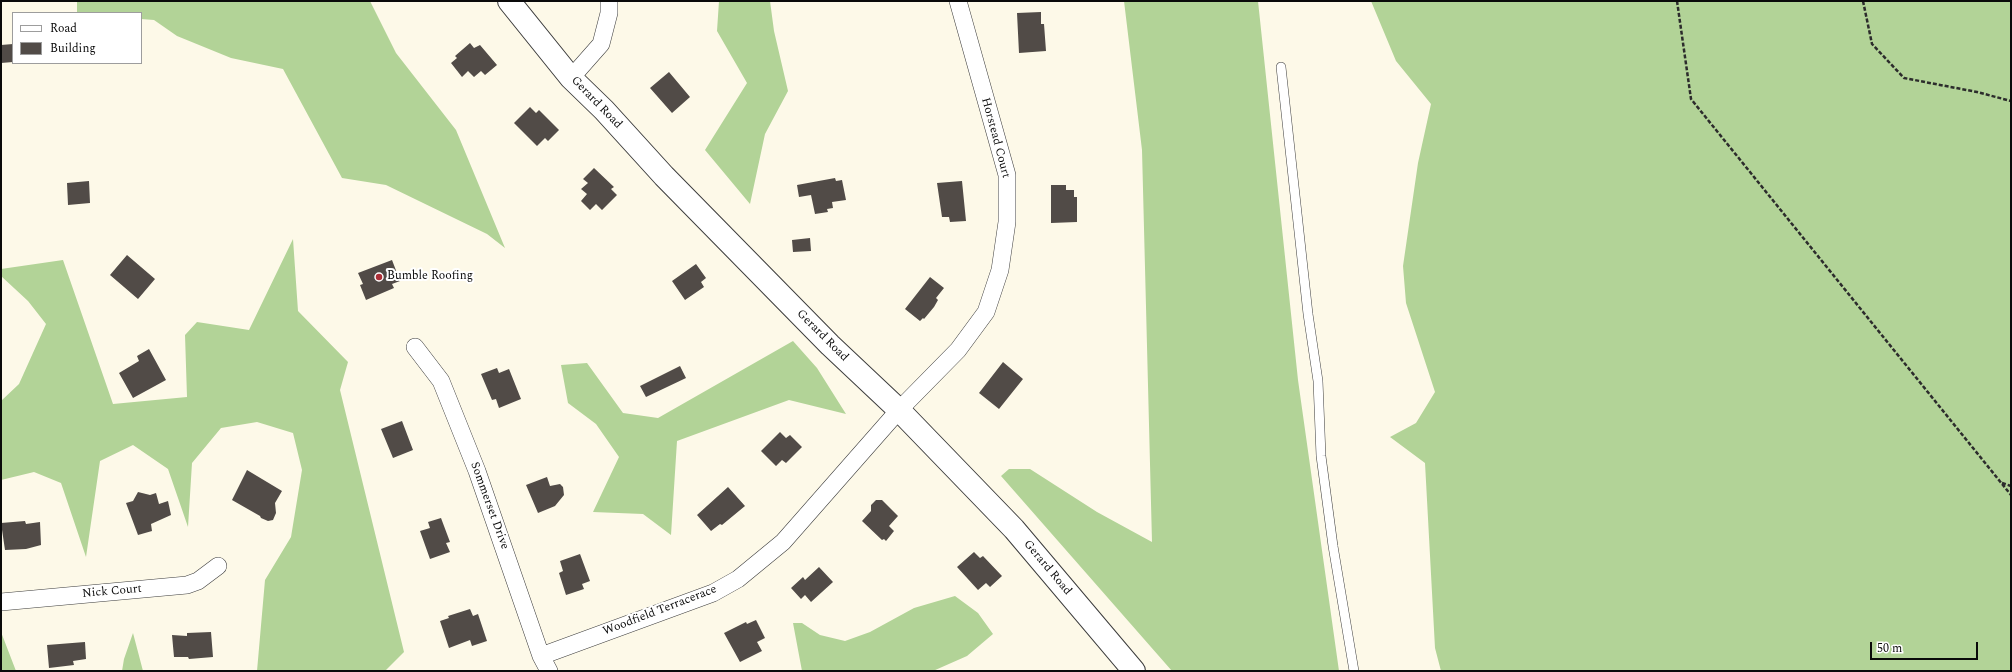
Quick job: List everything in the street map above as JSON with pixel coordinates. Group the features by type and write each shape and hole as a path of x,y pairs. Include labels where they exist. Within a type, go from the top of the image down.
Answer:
{"street":[{"name":"Gerard Road","path":"509,1 571,78 830,345 899,410 1014,529 1126,668"},
{"path":"571,78 601,44 607,21 609,1"},
{"name":"Horstead Court","path":"899,410 958,350 986,312 1000,270 1007,222 1007,174 958,1"},
{"name":"Sommerset Drive","path":"414,347 441,381 477,471 541,656 549,671"},
{"name":"Woodfield Terracerace","path":"541,656 713,593 738,579 783,542 899,410"},
{"name":"Nick Court","path":"1,602 187,585 198,581 218,566"}],"lane":[{"path":"1281,67 1308,314 1318,381 1321,456 1333,546 1354,671"}],"path":[{"path":"1677,1 1691,99 2011,495"},
{"path":"1863,1 1872,44 1904,78 1977,92 2011,101"},
{"path":"2000,482 2011,486"}],"green space":[{"path":"77,1 370,1 396,53 456,130 505,248 487,234 386,185 342,178 283,69 231,58 177,36 154,20 142,19 142,12 77,12"},
{"path":"719,1 770,1 774,31 788,91 765,134 750,204 705,150 747,83 717,31"},
{"path":"1124,1 1258,1 1298,380 1339,671 1172,671 1001,476 1009,469 1030,469 1097,512 1152,542 1142,150"},
{"path":"1371,1 2011,1 2011,671 1441,671 1435,648 1425,463 1390,437 1416,423 1435,392 1406,303 1403,266 1418,163 1431,104 1396,61"},
{"path":"293,239 298,311 348,362 340,390 404,652 385,671 257,671 265,580 291,537 302,470 293,433 257,422 221,428 192,463 188,527 168,469 133,445 100,461 86,557 61,483 34,472 1,480 1,401 19,384 46,324 28,301 1,276 1,269 63,260 113,404 187,397 185,335 197,322 249,330"},
{"path":"793,341 817,368 846,414 789,400 677,441 671,535 643,514 593,512 619,457 596,424 568,403 561,365 587,363 623,413 658,418"},
{"path":"955,596 978,613 993,634 967,656 933,671 802,671 793,623 802,623 820,635 845,641 870,632 914,608"},
{"path":"1,632 16,671 1,671"},
{"path":"133,633 143,671 122,671 124,659"}],"building":[{"path":"1041,12 1041,24 1044,24 1046,51 1019,53 1017,13"},
{"path":"470,43 474,48 480,45 497,65 485,75 481,71 474,77 468,71 462,77 451,63 457,58 455,56"},
{"path":"12,44 12,62 1,63 1,45"},
{"path":"669,72 690,97 672,113 650,88"},
{"path":"530,107 536,113 539,110 559,130 548,141 545,138 537,146 514,123"},
{"path":"594,168 614,187 611,189 617,195 602,210 596,204 590,210 581,201 587,194 581,189 588,183 583,179"},
{"path":"835,178 836,181 842,180 846,200 832,202 833,208 827,209 828,212 815,214 811,195 799,197 797,185"},
{"path":"89,181 90,203 68,205 67,183"},
{"path":"962,181 966,221 950,222 949,217 942,217 937,183"},
{"path":"1051,185 1066,185 1066,190 1074,190 1074,197 1077,197 1077,222 1051,223"},
{"path":"810,238 811,251 793,252 792,240"},
{"path":"127,255 155,279 138,299 110,275"},
{"name":"Bumble Roofing","path":"392,260 400,281 392,284 394,288 366,300 360,285 363,284 358,273"},
{"path":"696,264 706,278 701,282 704,287 685,300 672,281"},
{"path":"930,277 944,288 936,298 938,300 934,307 924,319 923,318 920,321 905,309"},
{"path":"149,349 166,380 133,398 119,373 139,361 137,356"},
{"path":"1003,362 1023,379 999,409 979,393"},
{"path":"680,366 686,378 646,397 640,386"},
{"path":"497,368 499,373 509,369 521,399 499,408 496,399 492,400 481,374"},
{"path":"402,421 413,450 393,458 381,429"},
{"path":"780,432 786,438 790,435 802,447 786,463 782,460 776,466 761,451"},
{"path":"247,470 282,491 275,503 276,513 273,520 268,521 261,518 232,500"},
{"path":"547,477 550,486 560,484 563,487 564,495 555,506 538,513 526,485"},
{"path":"728,487 745,506 722,525 720,524 711,531 697,515"},
{"path":"138,492 150,495 156,493 159,504 168,501 171,515 151,524 152,531 138,535 126,503 133,501"},
{"path":"876,500 882,500 898,516 889,526 894,531 886,541 884,539 882,540 862,521 871,511 871,505"},
{"path":"441,518 450,542 446,543 450,552 430,559 420,531 430,528 428,522"},
{"path":"25,521 26,524 40,522 41,545 26,549 5,550 1,523"},
{"path":"974,552 980,558 983,556 1002,576 990,587 986,583 978,590 957,567"},
{"path":"580,554 590,581 582,584 584,589 566,595 559,573 563,571 560,561"},
{"path":"819,567 833,582 811,602 805,595 801,599 791,588 803,577 805,580"},
{"path":"470,609 473,616 478,614 487,641 472,646 470,640 449,648 440,621 449,618 448,616"},
{"path":"756,620 765,638 757,642 762,651 740,662 724,633 746,622 747,624"},
{"path":"211,632 213,657 189,659 188,657 174,657 172,635 187,636 187,633"},
{"path":"85,642 86,659 73,661 74,665 49,668 47,645"}],"place":[{"name":"Bumble Roofing","path":"379,277"}]}
